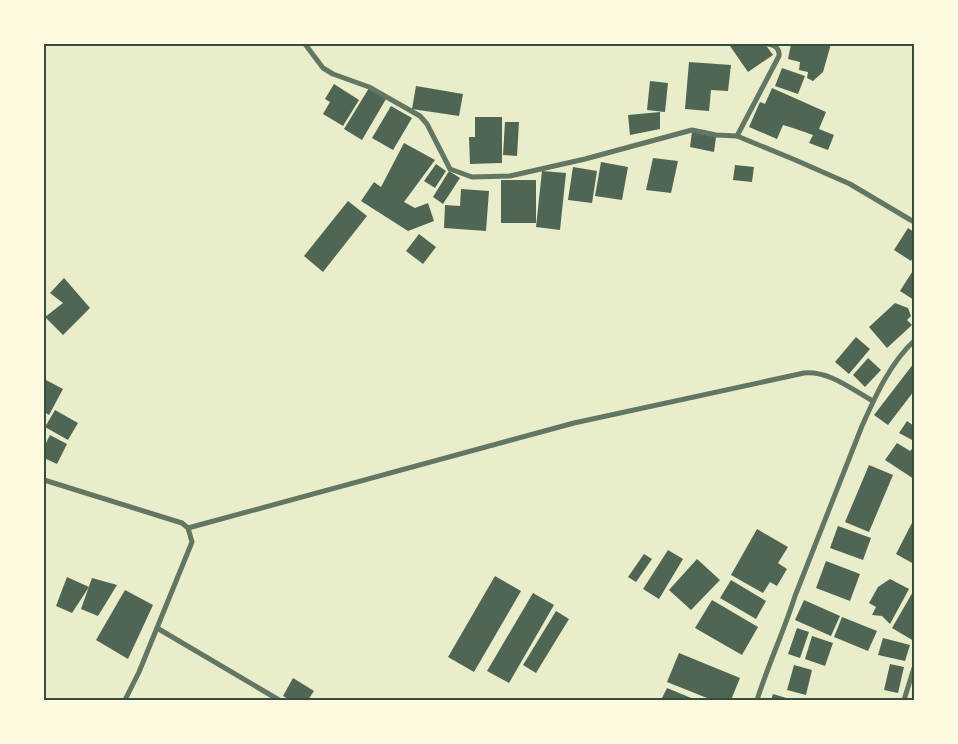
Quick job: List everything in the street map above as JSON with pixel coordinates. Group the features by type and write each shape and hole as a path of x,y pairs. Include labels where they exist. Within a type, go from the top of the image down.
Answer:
{"street":[{"path":"305,44 317,61 333,74 369,87 420,116 427,124 450,168 472,177 510,176 586,159 692,130 716,135 737,136 850,184 914,222"},
{"path":"737,136 779,56 777,48 768,44"},
{"path":"757,700 798,587 873,402 903,352 914,341"},
{"path":"188,528 574,423 804,374 822,374 832,378 873,402"},
{"path":"44,480 182,523 188,528 192,542 139,672 125,700"},
{"path":"157,628 279,700"},
{"path":"904,700 914,668"}],"building":[{"path":"734,44 765,44 773,55 748,72 730,46"},
{"path":"791,44 831,44 823,72 813,81 807,78 808,72 799,70 800,62 788,59"},
{"path":"689,62 731,65 728,91 711,90 709,111 685,109"},
{"path":"782,68 805,76 798,94 775,86"},
{"path":"650,81 668,83 665,112 647,110"},
{"path":"334,84 359,100 343,126 323,114 330,102 325,99"},
{"path":"416,86 463,94 459,116 412,109"},
{"path":"369,88 386,99 362,140 344,129"},
{"path":"772,88 826,112 819,129 834,135 828,150 809,143 813,135 783,125 777,139 749,127 760,102 765,104"},
{"path":"391,106 412,118 393,150 372,138"},
{"path":"660,112 660,129 630,135 628,115"},
{"path":"475,117 502,117 502,163 470,164 469,137 475,137"},
{"path":"505,122 519,122 517,156 503,155"},
{"path":"692,132 716,137 714,152 690,147"},
{"path":"404,143 435,160 404,202 415,208 428,203 434,221 408,231 361,201 374,182 381,187"},
{"path":"653,158 678,161 671,193 646,190"},
{"path":"601,162 628,167 622,200 595,196"},
{"path":"436,164 446,171 435,188 424,181"},
{"path":"735,165 754,167 752,182 733,180"},
{"path":"573,167 597,171 592,203 568,200"},
{"path":"449,171 460,178 443,204 433,197"},
{"path":"542,171 566,173 560,230 536,227"},
{"path":"501,180 536,180 536,223 501,223"},
{"path":"461,189 489,191 486,231 444,228 445,205 460,206"},
{"path":"348,201 367,216 323,272 304,256"},
{"path":"908,228 914,232 914,256 911,261 894,250"},
{"path":"419,234 436,247 423,264 406,251"},
{"path":"914,269 914,300 900,291"},
{"path":"64,278 90,308 63,335 45,317 63,303 50,293"},
{"path":"895,303 908,308 911,316 907,320 912,325 887,348 869,327"},
{"path":"856,337 870,349 849,374 835,362"},
{"path":"868,358 881,370 865,387 853,375"},
{"path":"914,363 914,391 888,425 874,415"},
{"path":"44,379 63,389 49,415 44,412"},
{"path":"55,410 78,423 68,440 45,427"},
{"path":"907,421 914,426 914,441 899,433"},
{"path":"50,435 67,444 57,464 44,458 44,447"},
{"path":"897,443 910,451 914,447 914,479 885,460"},
{"path":"869,465 893,475 869,532 845,522"},
{"path":"914,519 914,564 896,554"},
{"path":"838,526 871,538 863,560 830,548"},
{"path":"757,529 788,547 778,563 787,569 777,586 770,582 763,593 731,575"},
{"path":"668,550 683,559 659,599 643,589"},
{"path":"644,554 652,559 636,582 628,577"},
{"path":"697,559 720,580 691,610 669,590"},
{"path":"826,561 860,574 850,601 816,588"},
{"path":"495,576 521,591 474,672 448,657"},
{"path":"67,577 89,587 72,613 56,606"},
{"path":"92,578 117,585 98,616 81,609"},
{"path":"890,579 909,589 890,624 882,616 872,615 876,607 869,603 878,587"},
{"path":"731,580 766,601 756,619 720,598"},
{"path":"125,590 153,605 128,659 96,640"},
{"path":"914,590 914,641 892,628"},
{"path":"533,593 554,605 509,683 487,671"},
{"path":"712,600 758,627 742,655 695,628"},
{"path":"804,600 840,616 831,636 795,620"},
{"path":"556,611 569,619 536,673 523,665"},
{"path":"842,617 877,631 868,651 834,637"},
{"path":"797,628 809,632 800,658 788,654"},
{"path":"812,636 833,643 825,666 805,659"},
{"path":"883,638 910,645 905,661 878,655"},
{"path":"679,653 740,678 731,700 712,700 667,682"},
{"path":"890,664 904,667 898,693 884,690"},
{"path":"794,665 812,670 806,695 787,690"},
{"path":"293,678 314,691 308,700 290,700 283,696"},
{"path":"667,688 696,700 661,700"},
{"path":"773,694 793,700 771,700"}]}
